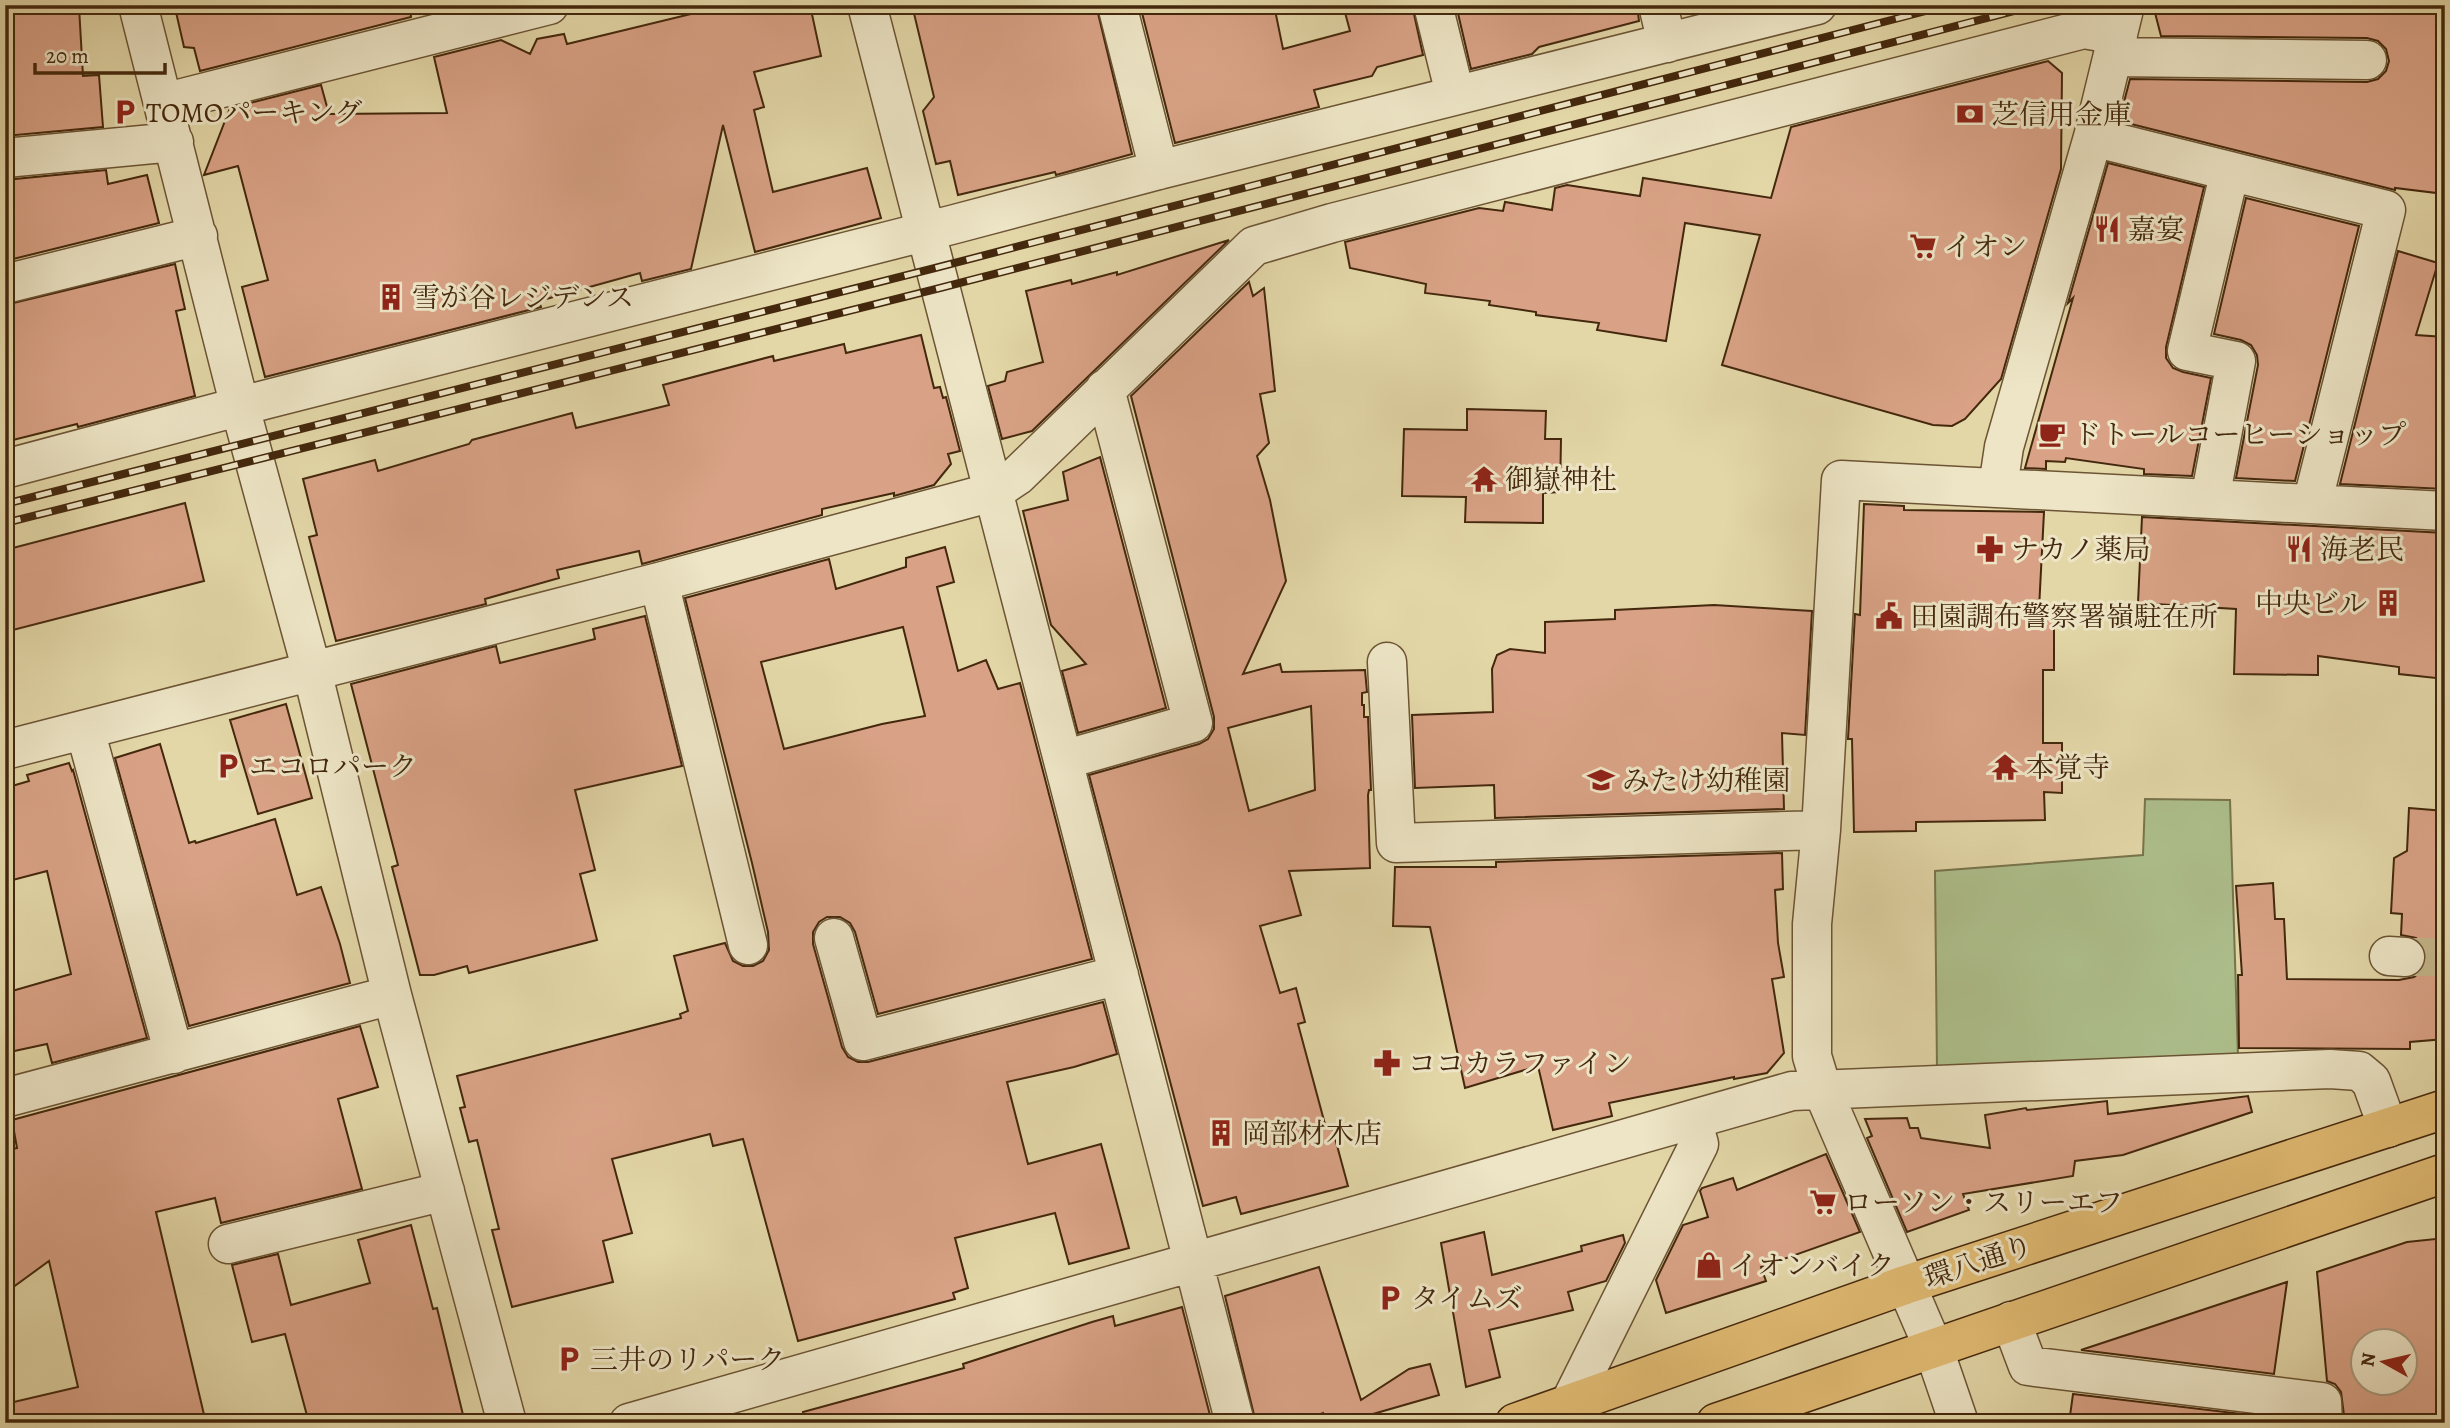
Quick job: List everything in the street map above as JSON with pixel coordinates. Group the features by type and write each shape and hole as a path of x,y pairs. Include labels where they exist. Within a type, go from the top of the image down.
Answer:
{"main road":[{"name":"環八通り","path":"1515,1423 1905,1285 2445,1109"},
{"path":"1716,1423 2445,1173"}],"street":[{"path":"138,5 240,407 313,671 392,995 507,1423"},
{"path":"163,103 549,5"},
{"path":"867,5 1236,1423"},
{"path":"1117,5 1159,170"},
{"path":"1433,5 1455,94"},
{"path":"1658,5 1668,43"},
{"path":"5,470 1159,170 1668,43 1776,10 1817,5"},
{"path":"5,750 659,582 993,492 1017,476 1254,246 1332,223 2084,29 2367,60"},
{"path":"1998,487 2004,447 2093,137 2119,33"},
{"path":"2093,137 2386,210 2312,504"},
{"path":"5,158 174,142"},
{"path":"2210,499 2236,362 2187,351 2230,171"},
{"path":"5,284 198,236"},
{"path":"1063,760 1193,723 1105,389"},
{"path":"1959,1423 1933,1347 1822,1089 1812,1056 1812,924 1821,830 1841,480 2445,512"},
{"path":"659,582 748,945"},
{"path":"1387,662 1396,843 1821,830"},
{"path":"85,730 174,1054"},
{"path":"834,938 863,1041 1119,975"},
{"path":"5,1098 392,995"},
{"path":"629,1423 1792,1091 2330,1069 2359,1071 2371,1081 2388,1128"},
{"path":"1569,1405 1699,1144 1692,1120"},
{"path":"228,1244 445,1191"},
{"path":"2011,1321 2028,1366 2322,1402 2323,1423"}],"green space":[{"path":"2145,799 2230,800 2238,1056 1937,1070 1935,871 2143,855"}],"building":[{"path":"206,5 410,5 411,17 200,71 194,48 184,47 176,12"},
{"path":"422,5 459,5 424,14"},
{"path":"728,5 810,5 821,56 754,72 764,107 754,110 773,192 867,168 881,218 755,252 723,125 691,269 642,281 640,273 539,301 541,307 265,377 242,287 268,280 238,166 204,175 230,108 321,85 329,114 447,113 434,57 501,40 530,54 537,39 564,34 567,44"},
{"path":"912,5 1096,5 1132,154 1056,175 1055,172 958,195 950,161 936,164 923,111 934,97"},
{"path":"1140,5 1274,5 1283,49 1350,31 1343,5 1412,5 1423,55 1377,67 1372,76 1314,90 1319,107 1175,143"},
{"path":"1456,5 1637,5 1639,21 1539,47 1532,54 1471,69"},
{"path":"2153,5 2445,5 2445,194 2395,190 2119,121 2130,79 2367,82 2378,79 2386,71 2389,61 2386,49 2378,41 2367,38 2161,36"},
{"path":"79,7 83,76 99,75 103,127 5,136 5,11"},
{"path":"2048,61 2062,73 2061,169 2001,379 1965,419 1952,426 1933,425 1722,365 1760,235 1685,223 1666,341 1597,330 1599,323 1536,315 1536,312 1489,305 1490,301 1425,293 1426,284 1350,268 1345,242 1479,208 1503,211 1505,202 1552,210 1555,188 1567,185 1640,196 1643,178 1771,198 1791,127"},
{"path":"2108,163 2204,187 2166,347 2166,358 2173,368 2211,378 2192,476 2144,474 2144,469 2066,458 2065,462 2046,461 2046,469 2025,468"},
{"path":"106,170 108,184 147,175 159,223 5,261 5,180"},
{"path":"2246,198 2359,226 2295,481 2236,478 2258,365 2257,355 2251,345 2241,340 2214,334"},
{"path":"1229,240 1032,431 1002,439 988,386 1005,381 1007,372 1043,362 1026,291 1071,280 1072,284 1117,272 1117,275"},
{"path":"2398,251 2438,263 2416,335 2445,337 2445,489 2340,484"},
{"path":"175,264 185,309 176,311 195,396 78,427 77,424 5,442 5,305"},
{"path":"1249,282 1253,296 1264,288 1275,391 1260,394 1269,443 1257,456 1270,500 1286,581 1243,674 1280,664 1282,672 1365,670 1367,692 1362,693 1362,705 1364,717 1368,717 1370,868 1289,871 1301,915 1260,926 1280,993 1296,988 1305,1022 1298,1024 1326,1128 1332,1127 1348,1186 1241,1214 1236,1197 1203,1206 1089,775 1199,744 1208,739 1214,729 1214,717 1131,396","holes":["1311,706 1315,790 1249,811 1228,728"]},
{"path":"921,335 934,388 940,387 943,398 946,397 960,451 948,454 951,464 934,485 894,496 894,493 822,509 822,515 642,564 639,551 557,570 559,578 485,599 486,604 336,641 309,537 317,535 303,479 375,460 378,471 469,444 472,440 572,413 576,428 669,405 663,385 773,356 774,361 844,344 846,353"},
{"path":"1467,409 1546,411 1545,439 1561,439 1560,492 1543,493 1543,523 1465,522 1466,497 1402,496 1404,429 1467,430"},
{"path":"1100,457 1166,708 1078,733 1062,671 1086,664 1051,625 1023,511 1068,500 1063,472"},
{"path":"185,503 204,581 5,632 5,550"},
{"path":"1864,504 1904,506 1904,510 2044,512 2039,609 2054,609 2054,670 2043,670 2043,743 2062,743 2062,793 2044,792 2045,820 1916,822 1916,831 1854,832 1852,739 1848,739 1855,614 1860,615"},
{"path":"2142,517 2445,533 2445,679 2399,674 2399,667 2318,656 2318,675 2234,674 2236,609 2138,603"},
{"path":"945,547 954,582 937,587 958,671 986,660 998,689 1020,683 1092,959 878,1014 855,932 850,923 840,917 827,917 819,922 813,932 813,944 842,1047 848,1057 858,1062 868,1062 1103,1002 1117,1054 1007,1082 1028,1164 1101,1144 1129,1248 1069,1264 1055,1213 955,1238 968,1288 953,1293 955,1299 798,1341 743,1139 713,1146 710,1134 612,1159 632,1233 603,1241 613,1282 512,1307 492,1230 499,1229 477,1140 469,1142 460,1108 465,1107 457,1076 681,1018 680,1014 688,1011 674,956 725,943 733,961 743,966 753,966 763,961 769,950 768,932 752,863 685,598 829,559 836,589 906,567 906,558","holes":["903,627 925,716 784,749 761,662"]},
{"path":"1714,605 1812,611 1805,735 1782,733 1784,809 1495,818 1494,785 1415,788 1412,715 1493,712 1492,669 1497,655 1510,649 1545,653 1545,622 1615,619 1615,610"},
{"path":"645,616 682,766 575,790 595,870 580,874 597,940 469,973 467,966 434,975 420,975 392,867 398,865 351,684 496,646 500,663 595,639 593,629"},
{"path":"286,704 312,798 258,814 230,720"},
{"path":"160,744 189,843 275,819 297,895 321,887 350,983 189,1026 115,758"},
{"path":"69,763 147,1038 52,1063 47,1044 5,1053 5,993 71,974 47,871 5,882 5,788 29,781 27,775"},
{"path":"2409,808 2445,811 2445,1039 2410,1042 2410,1049 2239,1048 2238,975 2242,975 2236,886 2273,883 2275,919 2284,919 2287,979 2399,980 2414,977 2423,970 2427,959 2424,947 2416,938 2401,935 2402,914 2391,913 2394,858 2407,851"},
{"path":"1782,853 1783,889 1775,890 1778,943 1784,977 1772,979 1784,1053 1767,1073 1734,1077 1609,1103 1612,1116 1553,1130 1538,1066 1465,1088 1430,927 1393,926 1395,867 1496,867 1496,862"},
{"path":"360,1026 378,1087 338,1099 362,1189 221,1223 215,1198 156,1212 206,1423 5,1423 5,1404 78,1387 49,1261 5,1293 5,1151 17,1148 12,1120"},
{"path":"2248,1096 2252,1112 2123,1155 2075,1161 2073,1176 1963,1194 1969,1210 1907,1232 1867,1138 1872,1136 1865,1119 1907,1118 1910,1128 1918,1128 1921,1138 1990,1148 1985,1115 2026,1108 2107,1101 2108,1114"},
{"path":"1826,1154 1860,1232 1761,1267 1766,1281 1666,1313 1656,1280 1683,1225 1708,1217 1700,1191 1702,1188 1733,1178 1737,1190"},
{"path":"411,1225 433,1309 437,1308 465,1423 309,1423 285,1334 252,1342 232,1265 278,1254 291,1305 370,1283 358,1240"},
{"path":"1484,1232 1492,1275 1582,1251 1581,1246 1623,1235 1625,1243 1606,1281 1568,1292 1573,1310 1489,1330 1500,1377 1466,1387 1441,1243"},
{"path":"2445,1238 2445,1423 2345,1423 2341,1392 2335,1384 2327,1381 2317,1272 2407,1242"},
{"path":"1319,1267 1361,1400 1409,1369 1430,1364 1439,1395 1366,1416 1368,1423 1326,1423 1323,1413 1296,1423 1256,1423 1225,1296"},
{"path":"2287,1282 2274,1374 2081,1350"},
{"path":"1182,1307 1212,1423 805,1423 803,1412 964,1368 963,1364 1092,1322 1113,1316 1115,1326"},
{"path":"2073,1394 2268,1417 2267,1423 2069,1423"}],"tunnel":[{"path":"2405,957 2445,957"}],"railway":[{"path":"5,504 935,268 1949,5"},
{"path":"5,523 940,288 2037,5"}],"place":[{"name":"TOMOパーキング","path":"125,112"},
{"name":"芝信用金庫","path":"1970,114"},
{"name":"嘉宴","path":"2107,229"},
{"name":"イオン","path":"1923,246"},
{"name":"雪が谷レジデンス","path":"391,297"},
{"name":"ドトールコーヒーショップ","path":"2052,434"},
{"name":"御嶽神社","path":"1484,479"},
{"name":"ナカノ薬局","path":"1990,549"},
{"name":"海老民","path":"2299,549"},
{"name":"中央ビル","path":"2388,603"},
{"name":"田園調布警察署嶺駐在所","path":"1889,616"},
{"name":"エコロパーク","path":"228,766"},
{"name":"本覚寺","path":"2005,767"},
{"name":"みたけ幼稚園","path":"1601,780"},
{"name":"ココカラファイン","path":"1387,1063"},
{"name":"岡部材木店","path":"1221,1133"},
{"name":"ローソン・スリーエフ","path":"1823,1202"},
{"name":"イオンバイク","path":"1709,1265"},
{"name":"タイムズ","path":"1390,1298"},
{"name":"三井のリパーク","path":"569,1359"}]}
